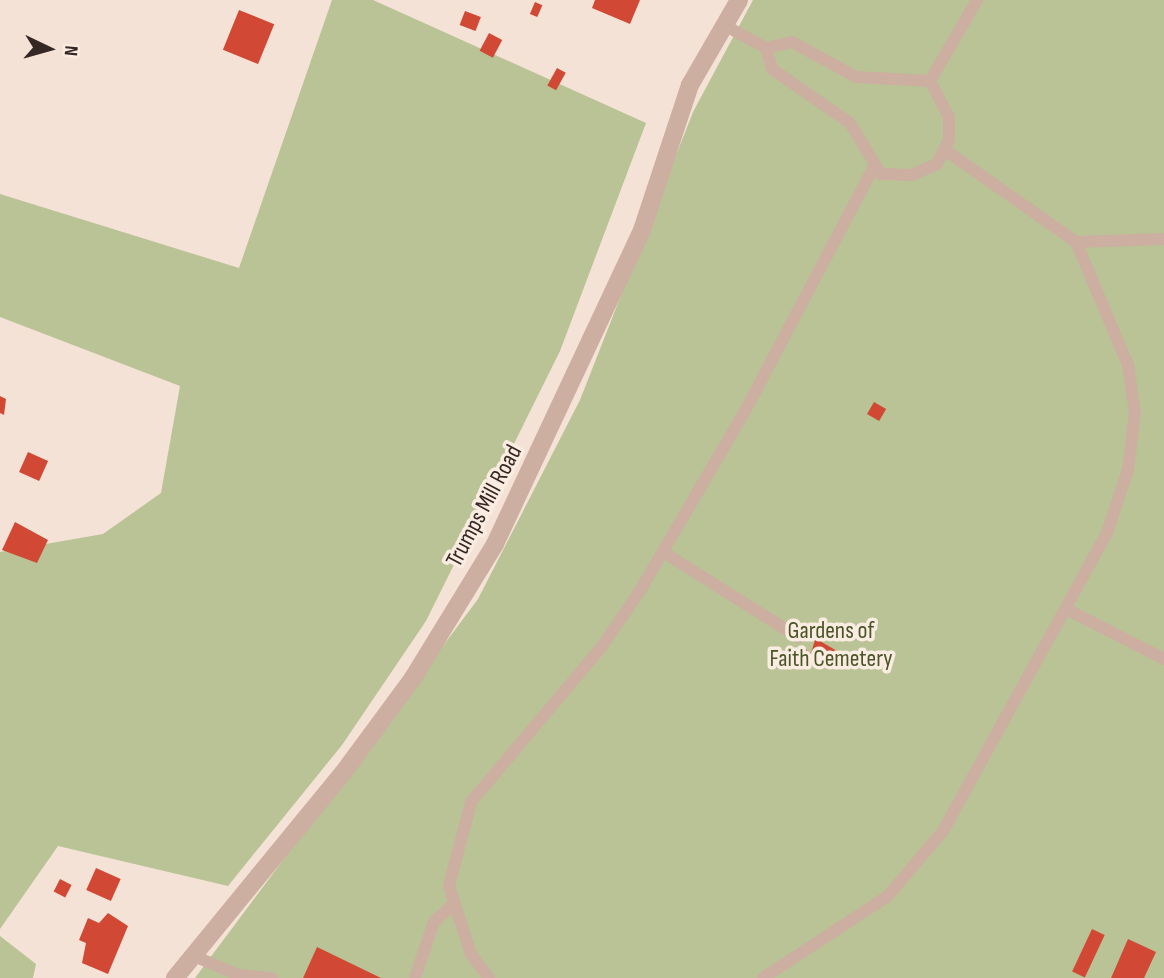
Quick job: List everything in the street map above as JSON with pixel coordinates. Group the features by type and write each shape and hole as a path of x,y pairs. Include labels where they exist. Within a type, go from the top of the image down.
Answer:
{"street":[{"name":"Trumps Mill Road","path":"175,978 359,751 495,544 637,242 690,85 739,0"}],"lane":[{"path":"930,82 977,0"},
{"path":"724,25 765,48 792,42 856,77 930,82"},
{"path":"765,48 772,69 850,123 873,168"},
{"path":"873,168 912,175 937,164 945,150 949,117 930,82"},
{"path":"763,978 856,922 918,865 970,791 1066,609 1119,500 1135,413 1119,337 1076,242 945,150"},
{"path":"489,978 471,954 453,904 451,863 471,802 603,645 663,552 873,168"},
{"path":"1076,242 1164,239"},
{"path":"663,552 798,637"},
{"path":"1066,609 1164,659"},
{"path":"415,978 434,922 453,904"},
{"path":"192,955 238,975 272,978"}],"green space":[{"path":"332,0 373,0 646,123 560,351 426,621 342,745 228,886 58,846 0,929 0,552 103,534 161,493 180,386 0,317 0,194 239,268"},
{"name":"Gardens of Faith Cemetery","path":"753,0 1164,0 1164,978 195,978 478,599 580,400 693,112"},
{"path":"0,936 36,964 33,978 0,978"}],"building":[{"path":"595,0 640,0 630,24 592,8"},
{"path":"535,2 542,5 537,17 530,14"},
{"path":"239,10 274,24 258,64 223,50"},
{"path":"465,11 481,17 475,31 460,25"},
{"path":"489,33 502,40 493,58 480,51"},
{"path":"557,68 566,73 556,90 547,85"},
{"path":"0,396 6,399 4,415 0,413"},
{"path":"874,402 886,409 879,421 867,414"},
{"path":"28,452 48,461 39,481 19,472"},
{"path":"15,522 48,540 37,563 2,550"},
{"path":"819,627 827,631 820,641 837,651 828,665 812,655 806,666 798,661 805,649 811,653"},
{"path":"96,868 121,879 111,901 86,890"},
{"path":"60,879 72,885 65,897 54,891"},
{"path":"108,913 128,926 108,974 82,963 86,943 79,940 88,918 99,923"},
{"path":"1092,929 1105,935 1085,978 1072,972"},
{"path":"1128,939 1156,952 1144,978 1111,978"},
{"path":"317,947 381,978 303,978"}]}
